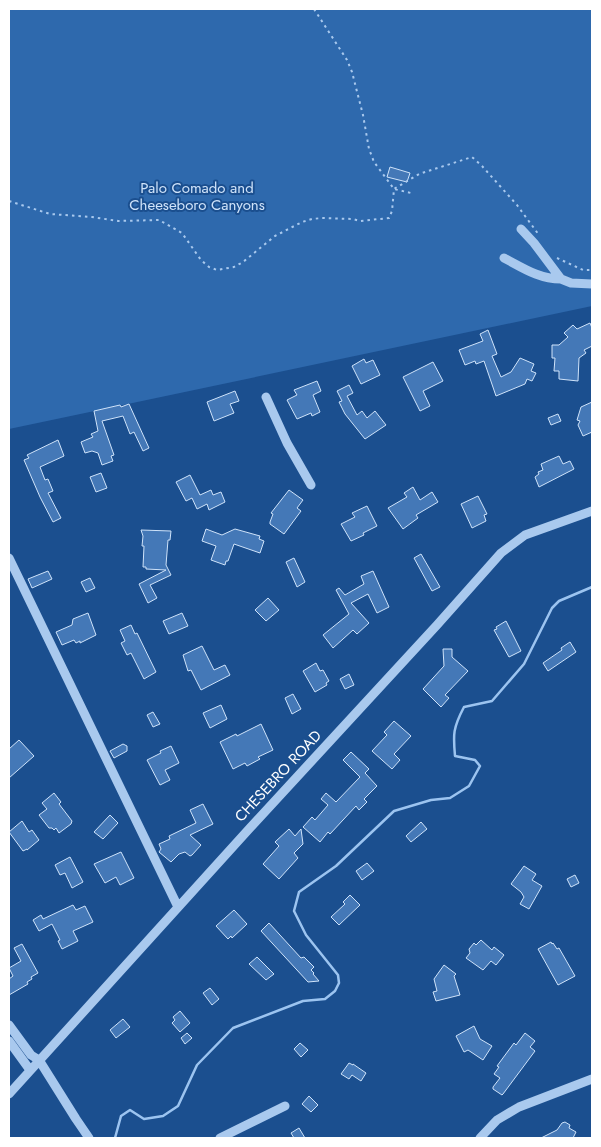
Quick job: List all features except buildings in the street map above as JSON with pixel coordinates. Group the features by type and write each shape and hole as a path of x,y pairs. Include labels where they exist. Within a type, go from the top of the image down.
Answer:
{"street":[{"path":"521,229 561,279"},
{"path":"504,258 534,274 549,279 592,284"},
{"path":"266,397 287,443 311,485"},
{"name":"CHESEBRO ROAD","path":"9,1094 311,760 501,554 525,535 539,528 592,511"},
{"path":"9,558 178,907"},
{"path":"9,1025 32,1055 39,1060 90,1138"},
{"path":"9,1041 30,1070"},
{"path":"480,1138 497,1120 518,1107 592,1079"},
{"path":"220,1138 285,1106"}],"path":[{"path":"314,9 347,60 352,72 369,149 374,162 394,189 411,193"},
{"path":"394,189 419,174 472,157 477,160 517,205 531,222 542,240"},
{"path":"9,201 50,214 118,221 159,220 182,233 201,260 209,267 217,270 226,270 243,262 275,236 302,222 322,218 353,218 360,221 389,218 392,211 394,189"},
{"path":"552,253 558,259 572,266 583,270 592,270"}],"green space":[{"name":"Palo Comado and Cheeseboro Canyons","path":"9,9 592,9 592,306 9,429"}],"waterway":[{"path":"115,1138 121,1116 130,1110 144,1119 163,1116 178,1106 197,1065 233,1028 303,1001 325,999 335,991 339,983 338,975 306,935 294,911 299,892 336,866 394,811 431,800 450,798 469,786 480,766 475,760 455,756 455,731 464,707 492,701 524,664 552,608 559,601 592,587"}]}
